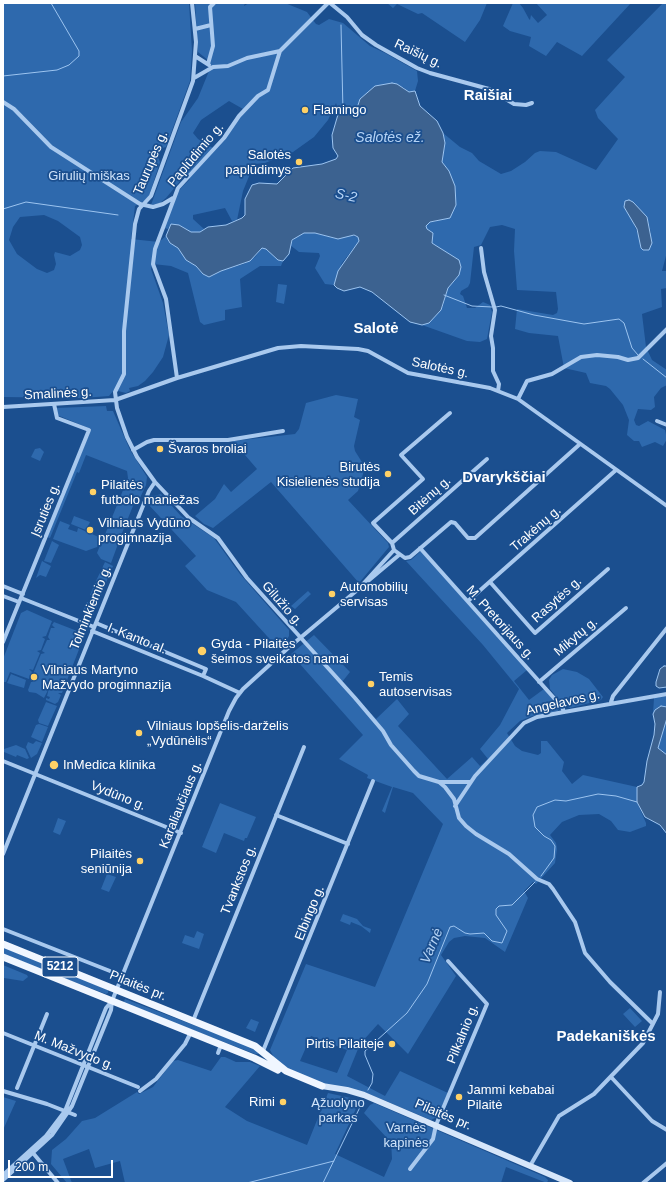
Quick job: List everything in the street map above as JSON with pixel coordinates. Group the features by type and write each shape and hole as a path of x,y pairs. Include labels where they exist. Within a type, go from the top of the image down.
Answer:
{"main road":[{"name":"Pilaitės pr.","path":"3,944 263,1051 286,1071 322,1086"},
{"name":"Pilaitės pr.","path":"3,957 249,1056 297,1081 314,1086 322,1086 359,1093 553,1176"},
{"path":"249,1056 259,1056 263,1051"},
{"path":"550,1183 553,1176"},
{"name":"5212","path":"553,1176 570,1183"}],"street":[{"name":"Taurupės g.","path":"115,400 115,390 124,374 124,331 135,224 139,209 151,196 194,78 195,29 192,3"},
{"path":"208,64 213,46 210,7 214,3"},
{"path":"194,78 213,67 228,66 247,58 280,51 329,3"},
{"name":"Raišių g.","path":"329,3 347,17 362,35 376,45 417,68 489,89 514,104 526,105 532,103"},
{"path":"195,29 211,25"},
{"name":"Paplūdimio g.","path":"177,378 166,299 155,271 153,257 174,197 182,182 224,138 239,116 258,96 268,90 280,51"},
{"path":"195,56 213,67"},
{"path":"3,102 14,109 43,140 56,151 144,205 153,207 163,204 174,197"},
{"path":"481,248 484,272 495,310 491,336 493,348 493,371 499,384 498,391"},
{"path":"518,399 527,380 552,374 581,357 597,355 618,357 628,360 638,358 667,329"},
{"name":"Salotės g.","path":"115,400 177,378 278,348 328,347 362,350 408,373 498,391 518,399 667,506"},
{"name":"Smalinės g.","path":"3,407 115,400"},
{"name":"Gilužio g.","path":"115,400 124,430 133,450 155,482 189,518 218,538 247,578 377,724 391,745 414,772 427,779 439,782 445,787 454,799 459,818 466,826 476,834 505,851 541,881 549,884 575,922 583,949 588,958 654,1024"},
{"name":"Įsruties g.","path":"3,642 89,430 57,418 54,404"},
{"path":"450,413 401,455 423,479 373,523 392,543 394,550 399,556 408,558 451,522 455,523 468,538 475,538 580,444"},
{"path":"657,421 667,425"},
{"path":"133,450 147,442 154,440 228,440 283,431"},
{"name":"Bitėnų g.","path":"392,543 487,459"},
{"name":"Trakėnų g.","path":"468,601 616,470"},
{"name":"Tolminkiemio g.","path":"3,854 149,491 155,482"},
{"name":"M. Pretorijaus g.","path":"420,548 564,712"},
{"path":"363,585 394,550"},
{"path":"300,638 399,556"},
{"name":"Rasytės g.","path":"490,582 535,633 608,569"},
{"name":"I. Kanto al.","path":"3,586 21,598 94,627 171,654 206,669 203,676"},
{"name":"I. Kanto al.","path":"3,596 21,598"},
{"name":"Mikytų g.","path":"539,682 626,608"},
{"name":"I. Kanto al.","path":"94,627 152,655 240,693"},
{"path":"611,702 613,696 667,628"},
{"name":"Karaliaučiaus g.","path":"3,1180 52,1135 67,1112 111,1010 112,1001 229,711 240,693 300,638"},
{"path":"152,655 155,648"},
{"path":"168,662 171,654"},
{"name":"Angelavos g.","path":"455,806 471,782 524,723 537,717 611,702 667,694"},
{"name":"Tvankstos g.","path":"192,1021 304,747"},
{"name":"Vydūno g.","path":"3,761 181,833"},
{"name":"Elbingo g.","path":"263,1051 373,781"},
{"path":"439,782 471,782"},
{"path":"276,815 348,844"},
{"path":"3,929 110,971"},
{"name":"Pilkalnio g.","path":"436,1125 487,1004 448,961"},
{"path":"530,1166 556,1120 564,1112 590,1098 643,1043 658,1014 660,992"},
{"path":"17,1088 47,1014"},
{"name":"M. Mažvydo g.","path":"3,1033 139,1089 150,1086 185,1044 191,1032"},
{"path":"218,1053 221,1045"},
{"path":"611,1077 652,1121 667,1130"},
{"path":"3,1091 75,1115"},
{"name":"Karaliaučiaus g.","path":"3,1175 46,1136 67,1112"},
{"path":"410,1169 431,1143 436,1125"},
{"path":"33,1153 58,1183"},
{"path":"643,1183 667,1163"}],"green space":[{"name":"Girulių miškas","path":"3,3 189,3 192,51 190,81 166,147 159,149 157,155 160,162 149,196 135,206 131,239 159,242 166,236 170,243 178,248 203,274 212,276 221,271 244,264 255,257 262,248 266,249 278,260 283,261 281,266 260,266 240,279 242,307 225,310 225,320 204,325 200,322 188,273 171,266 153,264 151,269 163,303 169,335 163,357 145,381 138,386 129,388 130,391 126,393 114,390 109,396 83,398 3,397","holes":["44,215 58,221 80,237 82,245 80,250 70,256 55,252 54,255 56,264 54,270 47,273 37,269 17,254 9,240 13,227 20,217"]},
{"path":"195,3 245,3 244,6 249,3 285,3 307,12 316,24 319,25 329,19 343,23 370,46 417,71 418,81 415,91 409,92 403,87 378,86 360,99 356,111 351,115 343,111 339,111 336,103 328,120 314,137 293,152 265,163 254,164 243,191 237,220 232,221 225,208 193,215 193,219 204,229 200,232 191,232 179,225 171,224 168,229 164,228 176,195 190,179 186,174 166,198 160,203 151,205 181,122 198,98 211,66 209,61 198,52","holes":["229,101 243,109 225,135 213,148 198,139 193,133 201,120"]},
{"path":"387,3 487,3 480,20 465,42 422,13 418,14 397,4 393,8"},
{"path":"513,3 519,3 529,19 530,20 531,15 538,23 547,15 536,3 631,3 582,56 557,42 546,56 529,46 531,37 510,31 503,26"},
{"path":"663,3 667,3 667,252 662,271 667,271 667,288 661,289 662,307 642,314 646,347 652,360 667,370 667,385 661,388 654,397 655,407 651,410 638,409 634,420 636,425 639,426 648,421 665,430 667,439 663,446 655,442 642,447 639,441 634,441 627,435 629,420 623,405 606,386 590,383 586,373 564,368 558,336 529,333 515,329 517,309 553,315 557,313 558,309 556,292 517,290 514,251 515,229 502,225 490,227 481,245 474,247 470,283 468,287 461,291 460,294 463,296 467,308 475,308 483,302 490,305 492,312 487,339 480,342 467,341 422,325 432,320 443,306 448,288 459,275 461,267 456,258 432,243 426,226 430,222 436,221 449,171 442,162 445,143 443,133 460,147 472,153 479,161 501,174 511,171 540,151 556,152 596,170 618,139 598,118 595,110 625,77 607,60","holes":["647,217 651,233 639,237 633,222"]},
{"path":"304,233 315,233 338,239 348,235 358,237 359,241 342,263 334,285 325,284 315,268 320,256 319,253 299,252 290,245 296,236"},
{"path":"278,284 287,285 284,304 276,302"},
{"path":"336,395 358,399 354,417 360,420 354,446 355,451 365,467 358,491 348,500 388,543 389,547 359,583 271,482 213,528 204,524 195,516 215,499 224,484 231,492 257,469 233,441 295,434 299,429 306,403"},
{"path":"106,406 107,411 113,411 130,450 147,477 146,485 140,498 137,496 118,543 104,537 128,478 127,471 86,455 79,473 77,472 50,538 47,537 91,429 57,415 56,408"},
{"path":"40,448 44,452 40,461 31,457 35,449"},
{"path":"161,494 181,516 214,538 240,574 289,630 289,636 286,641 277,647 236,602 207,590 185,566 196,556 148,504 151,495 154,496"},
{"path":"74,516 90,522 86,530 71,524"},
{"path":"60,521 70,525 68,529 77,532 78,528 101,538 97,547 86,551 53,539"},
{"path":"103,538 118,544 111,563 101,559 97,553"},
{"path":"52,541 59,545 51,563 44,561"},
{"path":"421,551 527,670 514,681 529,700 544,689 560,707 558,711 532,716 520,721 507,733 515,746 522,751 538,755 541,753 541,741 547,741 564,762 562,771 572,784 583,775 637,787 637,802 646,823 646,826 630,832 618,830 611,821 599,814 579,815 562,822 550,835 556,843 557,849 555,863 536,884 533,882 524,891 528,898 505,952 485,938 465,936 454,938 449,942 441,955 456,976 408,1054 378,1024 360,1044 347,1076 385,1096 400,1071 448,1093 437,1117 431,1120 369,1094 307,1080 276,1061 270,1050 306,964 375,987 443,824 413,793 393,787 385,813 382,811 392,787 367,778 368,775 339,759 363,735 291,654 314,635 350,672 342,682 376,719 397,699 409,714 398,726 447,779 472,757 480,766 488,759 480,749 500,725 519,689 483,645 406,561 411,560","holes":["311,1036 347,1050 337,1073 300,1061"]},
{"path":"42,561 51,566 46,577 40,575 36,578"},
{"path":"105,562 113,566 105,585 96,581"},
{"path":"95,583 105,586 98,604 94,602 95,597 90,595"},
{"path":"308,591 311,594 295,609 291,606"},
{"path":"87,602 97,606 93,615 86,613 84,609"},
{"path":"27,610 52,621 46,636 42,637 45,639 41,650 37,651 40,653 33,670 29,669 32,672 29,679 10,672 6,682 3,682 3,659 21,613"},
{"path":"54,622 85,634 62,693 58,693 61,695 58,702 55,704 46,700 46,698 49,699 50,697 47,696 49,688 44,698 36,693 29,692 28,690 31,682 33,682 31,679 41,654 45,653 42,651 47,640 50,640 48,637 51,628 55,628 52,625"},
{"path":"563,669 577,672 589,679 603,697 601,700 570,708 563,705 550,689 549,680 552,675"},
{"path":"11,674 26,680 24,688 7,683"},
{"path":"667,696 667,707 664,706 655,710 653,714 654,698"},
{"path":"46,702 57,706 48,726 39,723 38,720"},
{"path":"667,718 667,755 658,748"},
{"path":"39,724 48,727 42,742 31,737 36,725"},
{"path":"36,741 42,743 37,754 31,758 26,747 28,742 33,744"},
{"path":"16,745 25,749 29,758 27,759 17,755 16,757 4,752 4,749"},
{"path":"220,803 256,817 247,838 245,838 244,841 224,833 216,853 202,847"},
{"path":"58,818 66,821 60,835 53,832"},
{"path":"107,874 116,877 109,892 101,889"},
{"path":"343,914 357,919 363,926 371,929 370,933 361,926 351,922 350,925 340,921"},
{"path":"197,931 204,934 199,949 182,943 185,935 194,938"},
{"path":"3,947 108,990 108,993 106,994 3,954"},
{"path":"3,965 27,975 28,977 23,981 3,979"},
{"path":"125,999 254,1048 259,1054 255,1054 123,1003"},
{"path":"630,1008 642,1021 635,1027 623,1014"},
{"path":"251,1019 259,1022 255,1032 246,1028"},
{"path":"221,1057 225,1057 236,1062 250,1062 260,1066 225,1107 247,1121 307,1145 328,1093 360,1100 335,1154 384,1177 392,1159 391,1140 387,1138 364,1113 370,1105 374,1103 545,1177 548,1180 547,1183 506,1167 501,1183 125,1183 120,1161 95,1168 89,1149 63,1159 72,1183 67,1183 51,1164 52,1150 66,1139 82,1121 95,1118 137,1092 139,1094 153,1087 173,1061 178,1060 211,1071"},
{"path":"3,1097 16,1101 3,1130"}],"water":[{"name":"Salotės ež.","path":"392,83 397,84 409,92 415,91 420,106 437,121 443,133 445,143 442,162 449,171 455,186 456,205 450,218 430,222 426,226 427,229 433,233 432,243 459,260 461,267 459,275 448,288 441,310 429,323 422,325 410,322 372,292 360,287 344,291 334,285 338,271 359,241 358,237 354,235 338,239 315,233 304,233 292,240 289,254 283,261 278,260 266,249 262,248 250,261 221,271 209,277 186,260 178,248 170,243 166,236 171,224 179,225 191,232 200,232 208,227 226,225 242,218 245,215 245,199 252,185 259,183 277,184 293,168 322,164 336,159 338,156 333,148 332,135 339,111 343,111 351,115 356,111 360,99 375,86"},
{"path":"629,200 633,202 647,217 652,243 649,250 643,250 641,248 637,229 624,207 625,201"},
{"path":"667,666 667,687 659,688 656,686 656,682 660,669"},
{"path":"661,706 667,707 667,718 658,748 667,755 667,834 660,825 645,817 637,802 637,787 642,785 644,782 647,761 654,735 655,724 653,714 655,710"}],"waterway":[{"path":"3,76 57,70 69,65 79,56 79,51 51,3"},
{"path":"341,25 343,111"},
{"name":"S-2","path":"3,209 26,202 118,215"},
{"name":"S-2","path":"444,295 472,306 492,307"},
{"name":"S-2","path":"496,307 501,306 534,315 584,324 619,319 624,323 632,348 638,355"},
{"name":"S-2","path":"643,359 667,378"},
{"name":"Varnė","path":"541,876 554,858 555,846 551,840 544,836 535,827 533,815 537,807 555,800 566,801 598,794 616,796 637,802"},
{"name":"Varnė","path":"368,1090 372,1083 373,1074 365,1055 365,1051 407,1013 427,984 450,927 454,926 465,933 470,934 484,933 492,941 502,943 507,931 496,915 496,909 499,906 512,905 535,882"},
{"name":"Varnė","path":"323,1183 363,1101"},
{"path":"247,1183 334,1161"}],"place":[{"name":"Flamingo","path":"305,110"},
{"name":"Salotės paplūdimys","path":"299,162"},
{"name":"Švaros broliai","path":"160,449"},
{"name":"Birutės Kisielienės studija","path":"388,474"},
{"name":"Pilaitės futbolo maniežas","path":"93,492"},
{"name":"Vilniaus Vydūno progimnazija","path":"90,530"},
{"name":"Automobilių servisas","path":"332,594"},
{"name":"Gyda - Pilaitės šeimos sveikatos namai","path":"202,651"},
{"name":"Vilniaus Martyno Mažvydo progimnazija","path":"34,677"},
{"name":"Temis autoservisas","path":"371,684"},
{"name":"Vilniaus lopšelis-darželis „Vydūnėlis“","path":"139,733"},
{"name":"InMedica klinika","path":"54,765"},
{"name":"Pilaitės seniūnija","path":"140,861"},
{"name":"Pirtis Pilaiteje","path":"392,1044"},
{"name":"Jammi kebabai Pilaitė","path":"459,1097"},
{"name":"Rimi","path":"283,1102"}],"district":[{"name":"Raišiai","path":"488,96"},
{"name":"Salotė","path":"376,329"},
{"name":"Dvarykščiai","path":"504,478"},
{"name":"Padekaniškės","path":"606,1037"}],"park label":[{"name":"Ąžuolyno parkas","path":"338,1110"},
{"name":"Varnės kapinės","path":"406,1136"}]}
